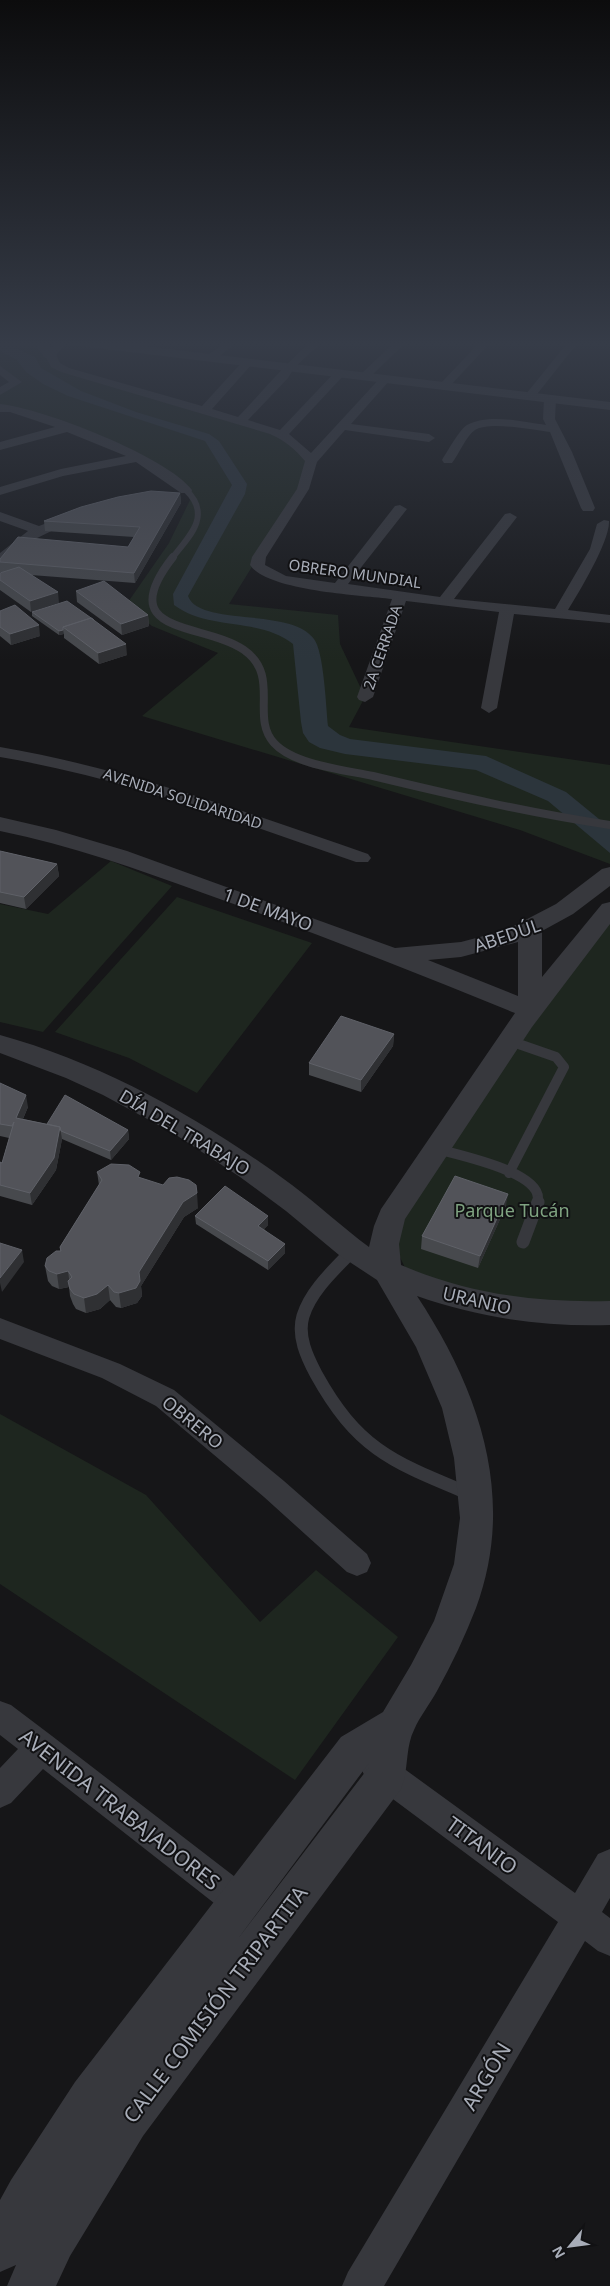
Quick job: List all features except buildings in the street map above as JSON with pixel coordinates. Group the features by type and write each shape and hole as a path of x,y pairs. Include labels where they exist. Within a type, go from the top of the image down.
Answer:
{"street":[{"path":"117,448 141,457 186,490"},
{"path":"300,448 311,460 322,448"},
{"path":"448,460 456,448"},
{"path":"564,448 588,508"},
{"path":"0,491 61,473 141,457"},
{"name":"OBRERO MUNDIAL","path":"311,460 303,489 259,557 258,564 262,570 270,575 284,580 337,589 610,619"},
{"path":"167,494 186,490"},
{"path":"337,589 400,509"},
{"path":"0,561 20,540 39,536 88,512"},
{"path":"1,517 39,536"},
{"path":"444,602 510,517"},
{"path":"560,614 597,549 604,524"},
{"name":"2A CERRADA","path":"365,698 400,597"},
{"path":"489,708 507,609"},
{"name":"AVENIDA SOLIDARIDAD","path":"0,752 51,759 136,781 362,858"},
{"name":"1 DE MAYO","path":"0,824 66,840 121,857 388,952 530,1010"},
{"name":"ABEDÚL","path":"388,952 416,954 462,950 491,944 530,930 572,906 610,874"},
{"path":"530,1010 560,968 610,908"},
{"path":"530,930 530,1010"},
{"name":"CALLE COMISIÓN TRIPARTITA","path":"31,2286 53,2239 127,2120 396,1725 428,1671 453,1620 465,1585 476,1541 476,1496 466,1440 454,1397 423,1333 390,1274 384,1254 385,1234 391,1217 530,1010"},
{"name":"DÍA DEL TRABAJO","path":"0,1044 85,1075 152,1109 217,1148 284,1194 353,1250"},
{"name":"URANIO","path":"353,1250 390,1274 429,1289 505,1309 548,1314 610,1314"},
{"name":"OBRERO","path":"0,1328 111,1371 165,1398 274,1488 357,1563"},
{"name":"AVENIDA TRABAJADORES","path":"0,1716 240,1902"},
{"path":"0,1792 41,1747"},
{"name":"CALLE COMISIÓN TRIPARTITA","path":"0,2248 27,2196 91,2098 240,1902 371,1763"},
{"name":"TITANIO","path":"371,1763 610,1940"},
{"name":"ARGÓN","path":"362,2286 610,1866"}],"lane":[{"path":"186,490 198,503 200,512 196,524 157,582 152,598 156,612 165,621 244,650 256,660 264,674 267,728 272,741 284,751 326,764 513,808 610,825"},
{"path":"509,1173 564,1067 556,1056 510,1041"},
{"path":"437,1149 509,1173 532,1184 538,1192 539,1199 522,1242"},
{"path":"353,1250 316,1292 303,1317 303,1341 308,1359 350,1426 365,1440 398,1462 476,1496"}],"green space":[{"path":"108,448 297,448 304,452 308,476 229,604 338,615 340,644 365,697 349,727 610,765 610,864 520,830 142,716 218,653 152,626 126,605 169,543 192,496 160,469"},
{"path":"111,861 172,886 43,1032 0,1022 0,904 48,914"},
{"path":"177,897 312,943 197,1093 129,1058 55,1032"},
{"name":"Parque Tucán","path":"610,909 610,1313 412,1282 396,1249 391,1217"},
{"path":"0,1414 146,1495 260,1622 316,1570 398,1637 295,1780 0,1584"}],"shaded area":[{"path":"209,448 223,448 247,484 245,494 188,596 196,605 209,611 287,623 303,629 314,639 320,655 328,726 340,735 350,739 486,756 566,792 610,828 610,853 548,801 476,770 345,754 320,748 309,742 303,733 301,722 293,644 265,630 203,618 188,613 174,605 173,594 232,485"}]}
